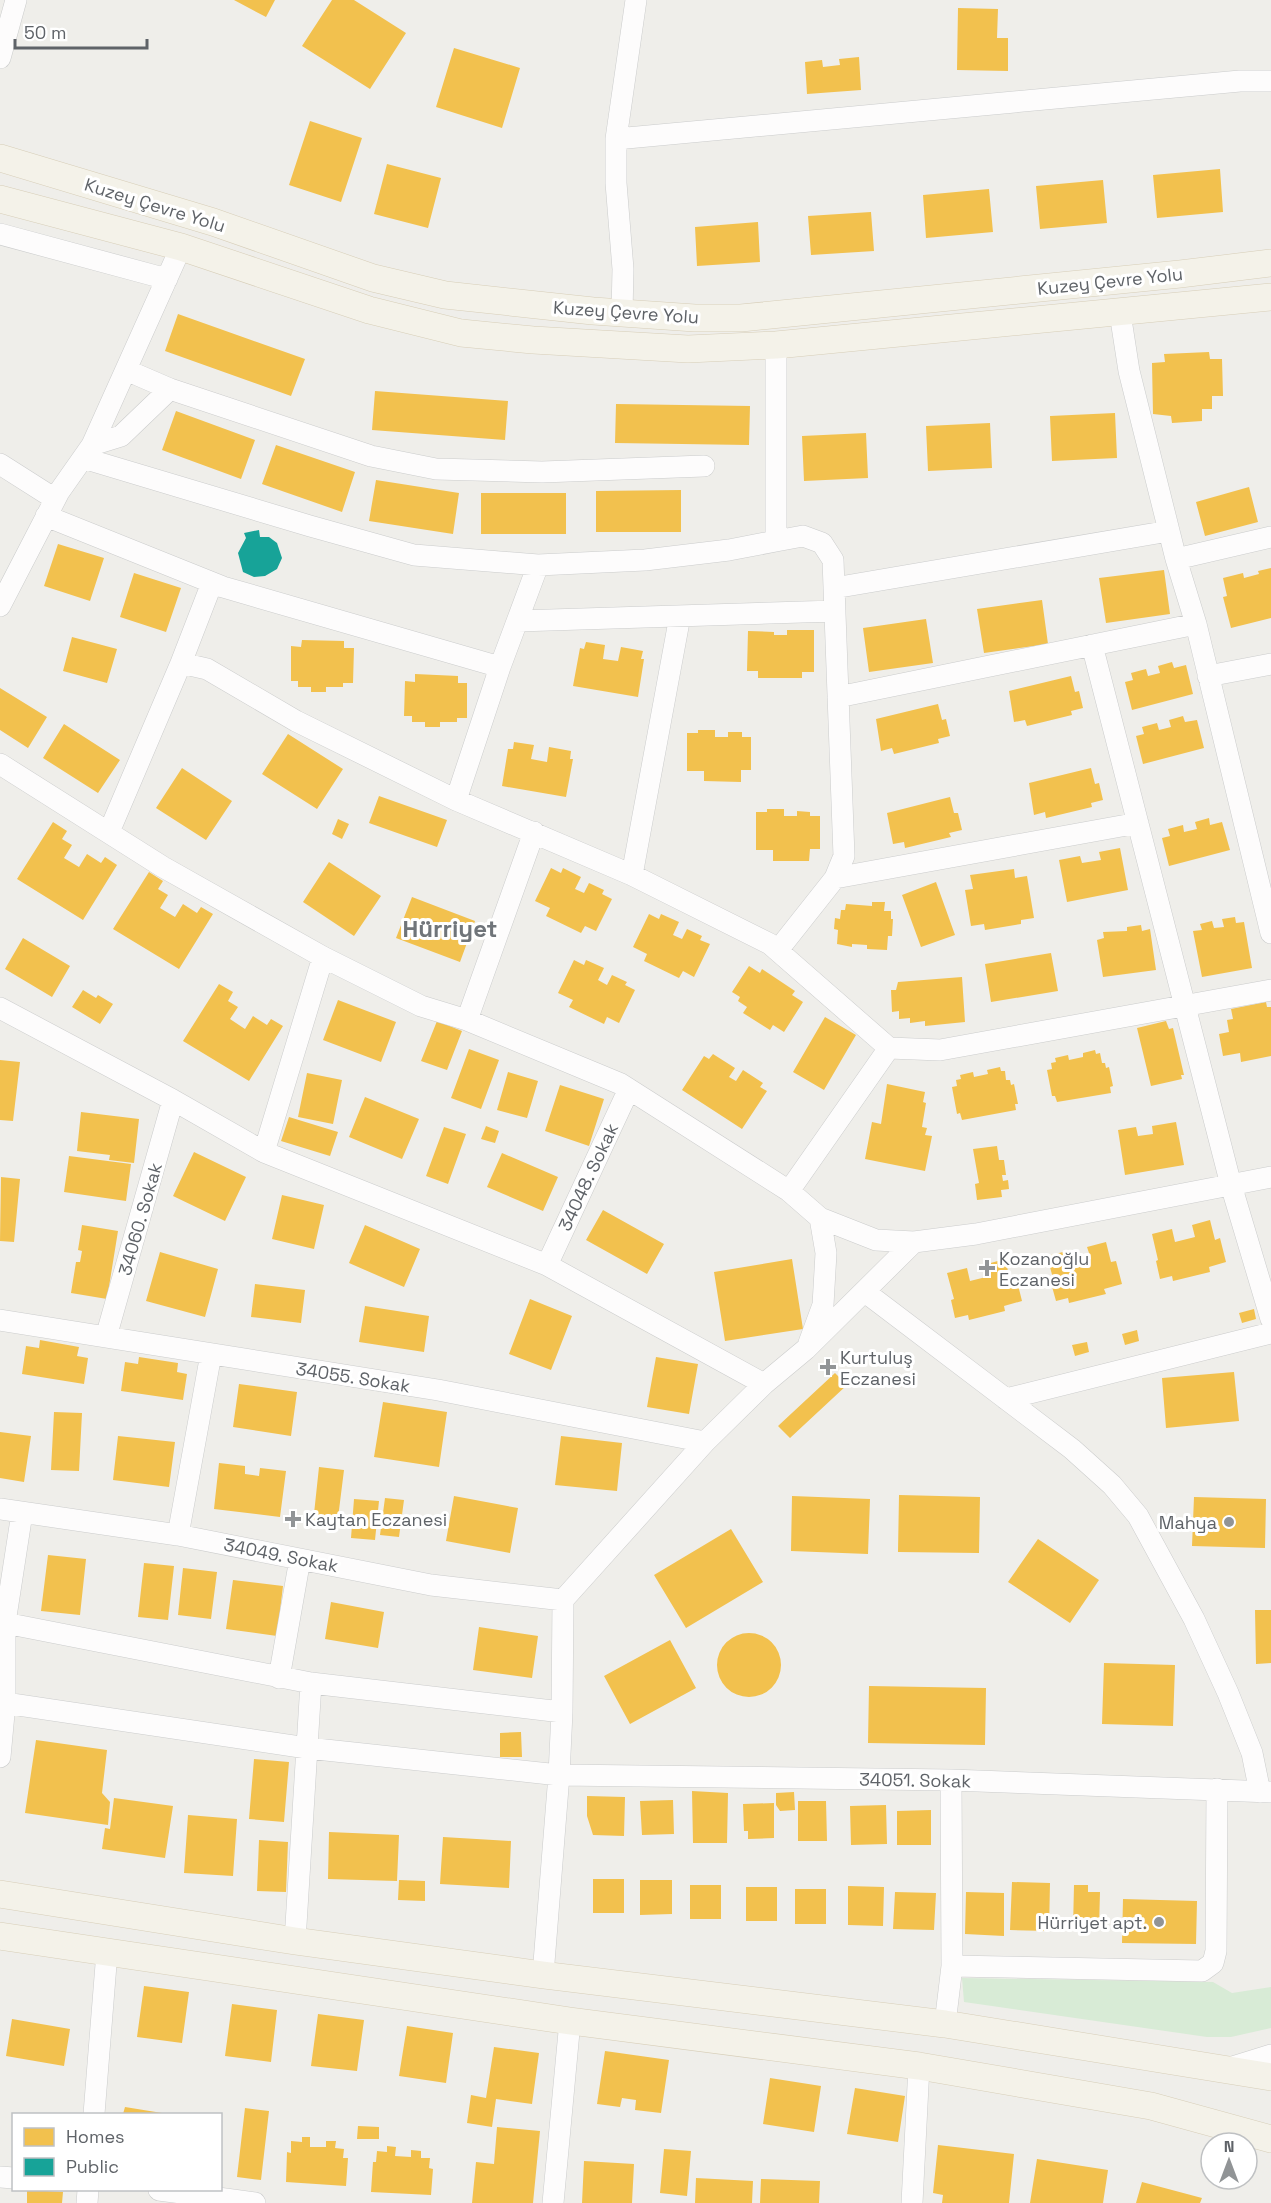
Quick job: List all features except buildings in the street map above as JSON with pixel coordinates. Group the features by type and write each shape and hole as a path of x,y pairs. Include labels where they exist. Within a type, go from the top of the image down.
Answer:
{"main road":[{"name":"Kuzey Çevre Yolu","path":"0,158 213,222 373,278 445,295 622,313 695,318 741,318 1271,263"},
{"name":"Kuzey Çevre Yolu","path":"0,199 181,247 369,310 461,333 533,340 688,349 776,345 1120,314 1271,297"},
{"path":"0,1894 295,1941 543,1975 945,2024 1271,2077"},
{"path":"0,1936 570,2021 919,2066 1151,2106 1271,2139"}],"street":[{"path":"0,58 16,0"},
{"path":"622,313 623,268 616,183 616,140 636,0"},
{"path":"616,140 1240,81 1271,81"},
{"path":"0,234 166,279"},
{"path":"0,606 50,508 87,452 181,247"},
{"path":"1120,314 1129,371 1176,559 1196,624 1271,933"},
{"path":"776,345 776,542"},
{"path":"126,370 170,388 371,456 436,469 542,472 704,466"},
{"path":"87,452 121,436 170,388"},
{"path":"87,452 310,526 414,555 538,565 645,560 729,550 803,536 822,543 833,560 844,856 835,878 778,950"},
{"path":"0,464 50,508 212,582 500,667"},
{"path":"834,588 1169,531"},
{"path":"1176,559 1271,537"},
{"path":"456,800 500,667 538,565"},
{"path":"109,832 181,663 212,582"},
{"path":"518,621 835,611"},
{"path":"632,875 680,616"},
{"path":"838,697 1196,624"},
{"path":"1092,645 1231,1185 1271,1319"},
{"path":"181,663 207,669 296,721 456,800 632,875 759,939 778,950 889,1048 940,1050 1271,990"},
{"path":"1208,676 1271,664"},
{"path":"0,764 164,867 323,957 421,1006 466,1020 629,1089 789,1191 820,1218 876,1240 914,1242 976,1234 1271,1177"},
{"path":"835,878 1138,823"},
{"path":"466,1020 534,832"},
{"path":"264,1152 323,957"},
{"path":"0,1008 173,1100 264,1152 547,1265 764,1384"},
{"path":"789,1191 889,1048"},
{"name":"34048. Sokak","path":"547,1265 629,1089"},
{"name":"34060. Sokak","path":"106,1337 173,1100"},
{"path":"806,1349 823,1305 826,1253 820,1218"},
{"path":"543,1975 560,1775 563,1600 705,1442 764,1384 806,1349 914,1242"},
{"path":"865,1292 1072,1449 1112,1485 1138,1516 1194,1619 1228,1693 1265,1792"},
{"name":"34055. Sokak","path":"0,1320 438,1390 705,1442"},
{"path":"1006,1399 1271,1333"},
{"path":"178,1535 211,1354"},
{"name":"34049. Sokak","path":"0,1509 178,1535 431,1585 563,1600"},
{"path":"0,1757 5,1703 3,1670 5,1623 22,1513"},
{"path":"279,1678 300,1559"},
{"path":"5,1623 279,1678 562,1712"},
{"path":"295,1941 311,1683"},
{"name":"34051. Sokak","path":"5,1703 307,1748 560,1775 951,1780 1265,1792"},
{"path":"945,2024 952,1966 951,1780"},
{"path":"952,1966 1202,1971 1213,1963 1216,1951 1217,1789"},
{"path":"94,2113 106,1952"},
{"path":"553,2203 570,2021"},
{"path":"1226,2069 1271,2055"},
{"path":"912,2203 919,2066"},
{"path":"166,2191 255,2203"}],"green space":[{"path":"962,1978 1213,1982 1232,1993 1271,1987 1271,2028 1231,2037 1207,2037 964,2002"}],"place":[{"name":"Kozanoğlu Eczanesi","path":"987,1268"},
{"name":"Kurtuluş Eczanesi","path":"828,1367"},
{"name":"Kaytan Eczanesi","path":"293,1519"},
{"name":"Mahya","path":"1229,1522"},
{"name":"Hürriyet apt.","path":"1159,1922"}],"district":[{"name":"Hürriyet","path":"450,928"}]}
